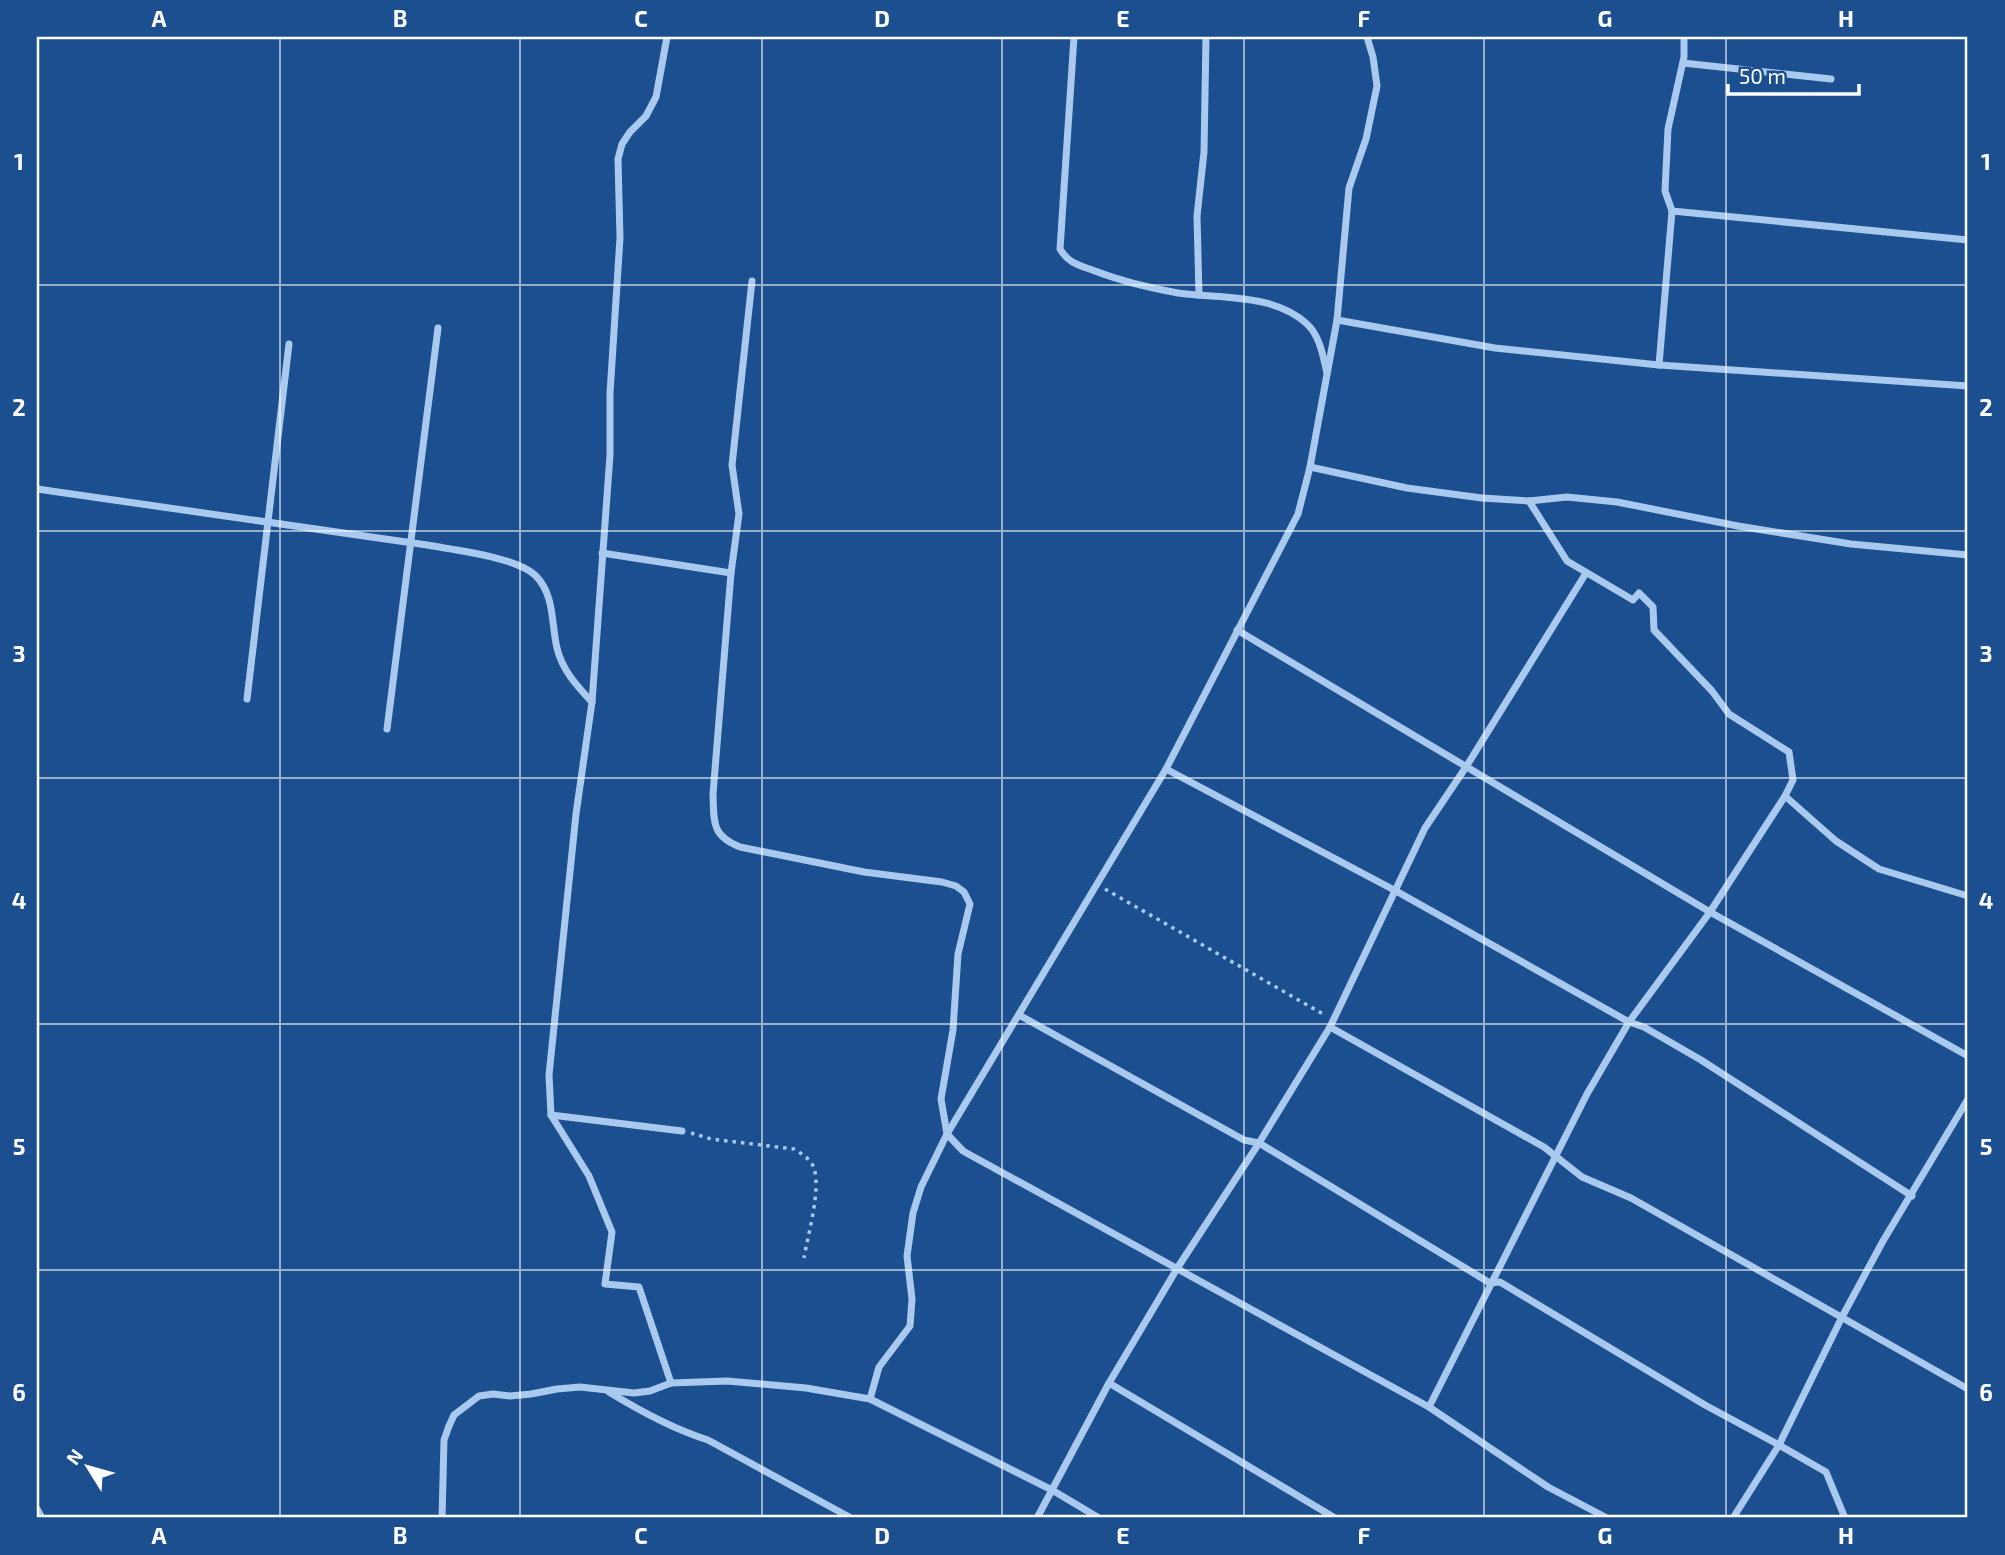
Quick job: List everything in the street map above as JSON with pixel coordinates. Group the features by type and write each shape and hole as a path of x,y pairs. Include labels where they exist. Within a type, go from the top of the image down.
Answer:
{"street":[{"path":"667,37 656,97 646,116 622,144 618,159 620,238 610,393 610,455 592,702 576,814 549,1075 551,1115 589,1176 612,1232 606,1284 639,1287 671,1383"},
{"path":"1074,37 1060,249 1066,259 1079,267 1112,278 1264,304 1294,314 1308,325 1317,338 1328,377"},
{"path":"1199,295 1197,216 1204,152 1206,37"},
{"path":"870,1399 879,1367 910,1326 912,1299 907,1256 920,1187 947,1134 1166,769 1298,514 1310,467 1337,320 1349,188 1366,139 1377,86 1367,37"},
{"path":"1660,365 1672,211 1665,191 1668,129 1683,63 1684,37"},
{"path":"1683,63 1831,79"},
{"path":"1672,211 1968,240"},
{"path":"752,281 732,465 739,514 731,573 713,794 714,826 728,843 740,847 864,873 942,882 956,886 964,892 970,904 958,954 953,1030 941,1099 947,1134 963,1151 1429,1407 1548,1487 1607,1518"},
{"path":"1337,320 1495,348 1660,365 1968,386"},
{"path":"387,729 438,328"},
{"path":"247,699 289,344"},
{"path":"1310,467 1407,488 1482,498 1529,501 1567,497 1617,502 1714,522 1851,544 1968,555"},
{"path":"37,489 411,543 479,554 514,565 535,575 548,594 557,649 565,669 574,684 592,702"},
{"path":"1429,1407 1587,1094 1629,1022 1710,912 1793,780 1788,752 1729,714 1712,691 1654,629 1653,607 1639,593 1633,600 1567,561 1529,501"},
{"path":"602,553 731,573"},
{"path":"1037,1518 1110,1383 1178,1267 1259,1143 1332,1023 1425,828 1466,767 1586,573"},
{"path":"1237,630 1710,912 1968,1056"},
{"path":"1166,769 1396,891 1629,1022 1644,1027 1701,1060 1912,1196"},
{"path":"1785,796 1836,841 1879,869 1968,896"},
{"path":"1019,1014 1244,1140 1259,1143 1490,1283 1500,1282 1705,1405 1826,1472 1845,1518"},
{"path":"1332,1023 1557,1155 1582,1177 1631,1198 1968,1389"},
{"path":"1733,1518 1779,1445 1883,1241 1968,1099"},
{"path":"551,1115 682,1131"},
{"path":"442,1518 444,1440 454,1415 479,1396 510,1396 580,1387 642,1392 671,1383 727,1381 806,1388 870,1399 1052,1490 1099,1518"},
{"path":"1110,1383 1335,1518"},
{"path":"608,1391 661,1421 708,1440 851,1518"},
{"path":"37,1510 42,1518"}],"path":[{"path":"1097,885 1332,1023"},
{"path":"682,1131 711,1139 794,1149 805,1156 814,1167 816,1187 804,1258"}]}
